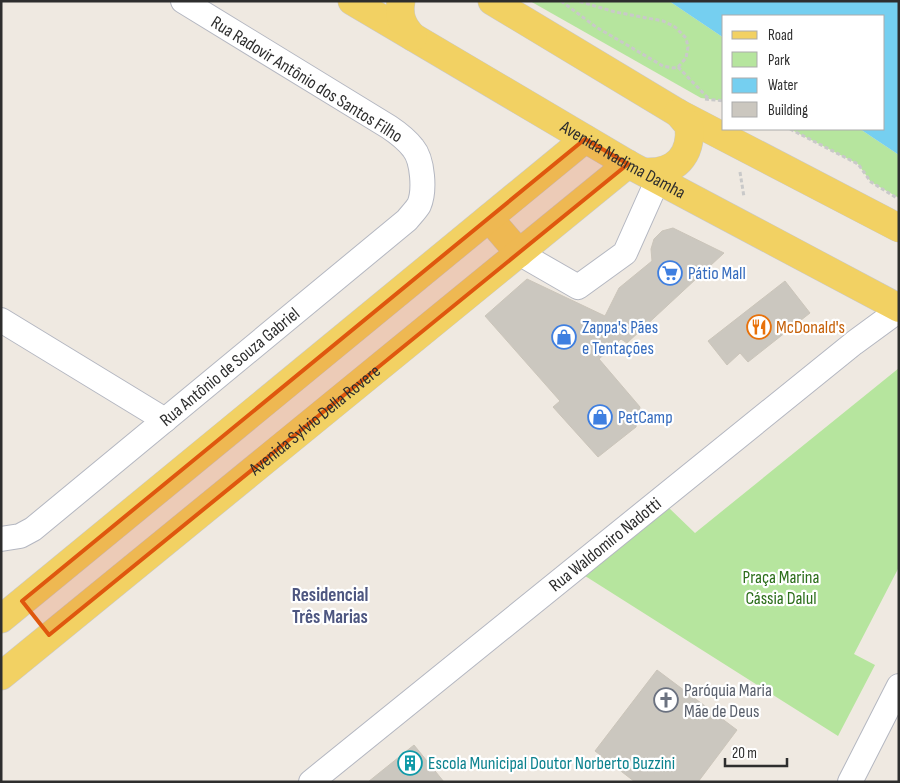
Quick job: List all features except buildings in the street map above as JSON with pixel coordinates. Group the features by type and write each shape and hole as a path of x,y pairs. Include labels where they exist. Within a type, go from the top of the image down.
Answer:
{"main road":[{"name":"Avenida Nadima Damha","path":"352,1 584,139 899,309"},
{"path":"401,1 400,14 402,23 413,37"},
{"path":"492,1 678,113 899,228"},
{"path":"644,172 656,172 672,167 683,157 690,141 689,126 678,113"},
{"path":"1,619 584,139"},
{"name":"Avenida Sylvio Della Rovere","path":"1,676 518,253 644,172"},
{"path":"489,218 518,253"},
{"path":"22,602 49,635"}],"street":[{"name":"Rua Radovir Antônio dos Santos Filho","path":"183,1 389,127 415,149 421,166"},
{"name":"Rua Antônio de Souza Gabriel","path":"1,539 20,536 33,529 406,220 419,204 422,186 421,166"},
{"path":"518,253 578,287 625,254 644,172"},
{"name":"Rua Waldomiro Nadotti","path":"311,782 854,343 899,309"},
{"path":"1,320 165,420"},
{"path":"850,782 899,686"}],"path":[{"path":"561,1 596,27 663,66 678,67 686,58 688,46 686,38 676,28 663,21 615,12 578,1"},
{"path":"678,67 714,104"},
{"path":"792,130 858,164 871,182 899,198"},
{"path":"745,202 739,174 752,152"}],"highlighted area":[{"path":"585,139 628,164 49,635 22,601"}],"green space":[{"path":"530,1 669,1 722,37 722,101 701,98"},
{"path":"792,130 862,130 899,155 899,198 871,182 858,164"},
{"name":"Praça Marina Cássia Dalul","path":"899,368 899,567 854,654 875,665 838,736 582,574 668,507 695,533"}],"water":[{"path":"669,1 899,1 899,155 862,130 885,130 885,15 722,15 722,37"}],"place":[{"name":"Pátio Mall","path":"670,273"},
{"name":"McDonald's","path":"759,327"},
{"name":"Zappa's Pães e Tentações","path":"564,337"},
{"name":"PetCamp","path":"600,417"},
{"name":"Paróquia Maria Mãe de Deus","path":"666,700"},
{"name":"Escola Municipal Doutor Norberto Buzzini","path":"410,763"}],"district":[{"name":"Residencial Três Marias","path":"330,605"}]}
